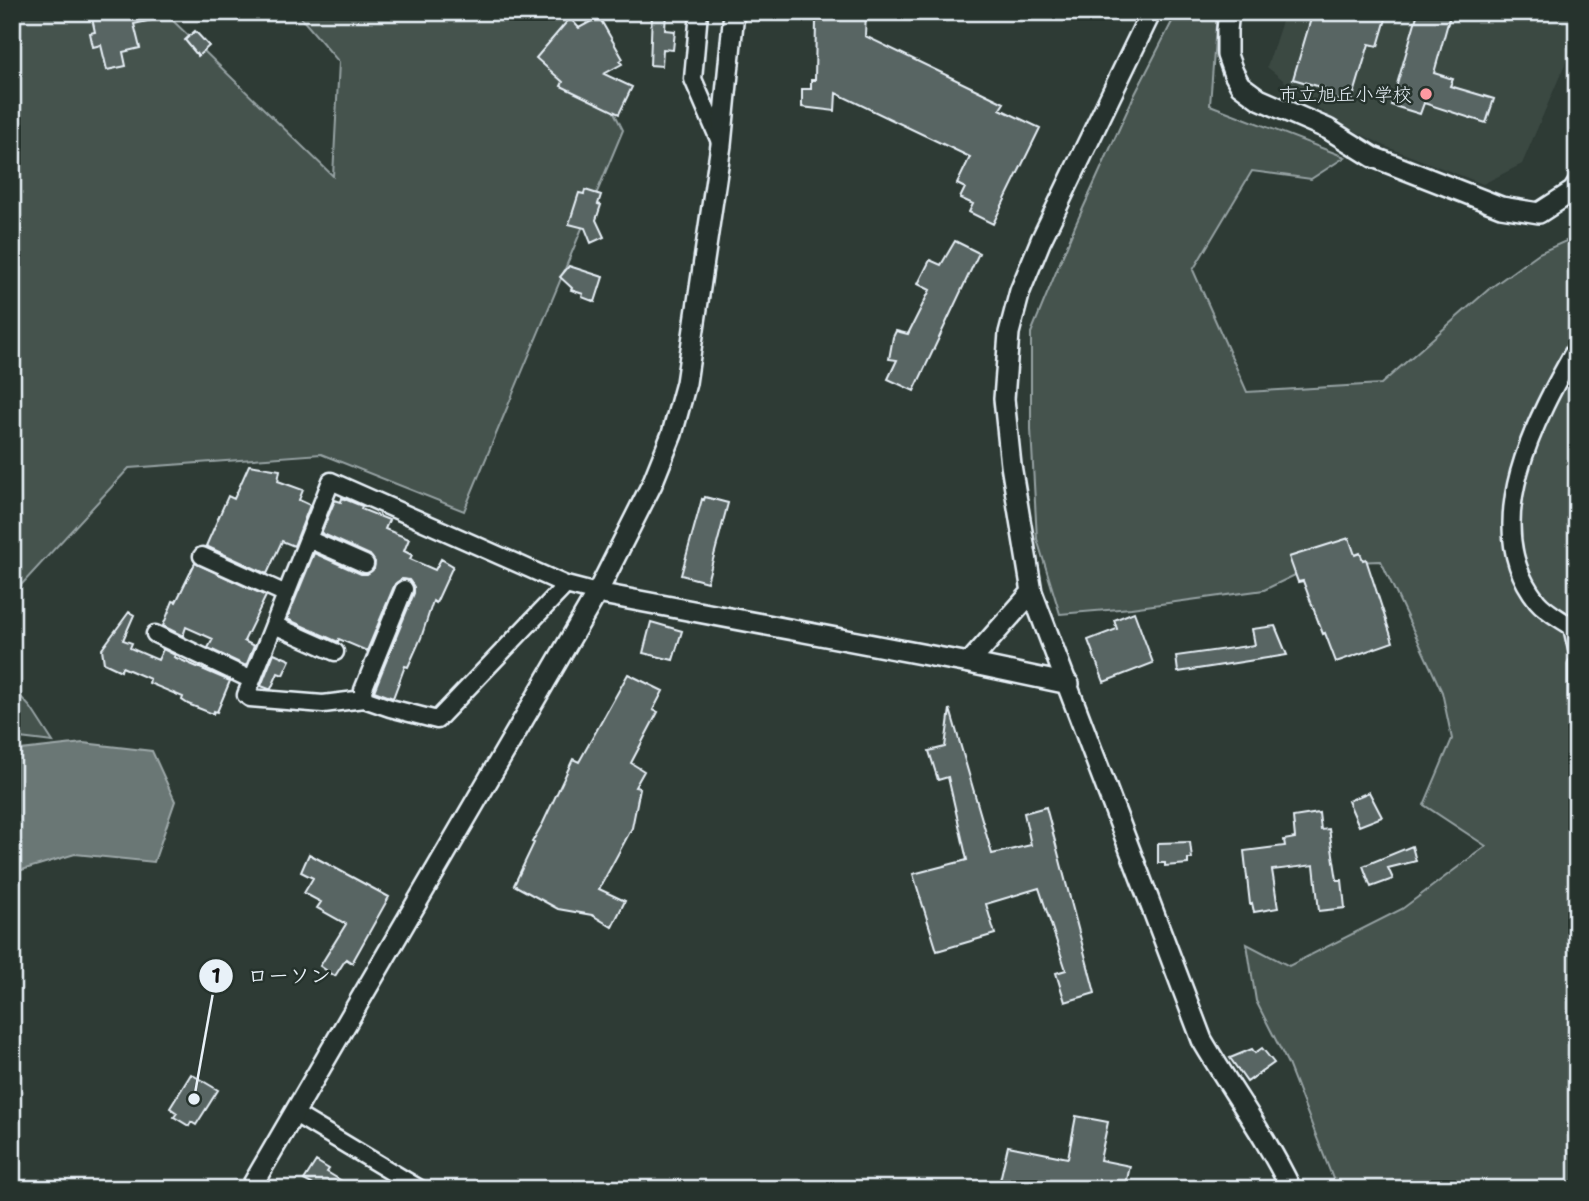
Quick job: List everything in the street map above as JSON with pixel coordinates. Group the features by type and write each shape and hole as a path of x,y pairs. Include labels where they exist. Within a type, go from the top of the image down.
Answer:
{"street":[{"path":"699,12 693,79 721,145"},
{"path":"250,1189 597,593 652,484 672,434 686,383 721,145 734,12"},
{"path":"1151,12 1041,240 1020,290 1009,333 1004,399 1011,465 1032,592 1202,1040 1274,1153 1291,1189"},
{"path":"1229,12 1227,55 1240,85 1259,99 1328,129 1373,157 1501,207 1539,213 1573,191 1577,185"},
{"path":"1577,346 1556,382 1513,490 1510,534 1522,577 1539,604 1572,627 1577,649"},
{"path":"566,584 437,720 364,699 323,704 250,698 246,695 331,481 566,584 597,593 1069,684"},
{"path":"308,538 365,564"},
{"path":"202,556 286,594"},
{"path":"364,699 363,690 404,589"},
{"path":"969,663 1032,592"},
{"path":"274,625 335,652"},
{"path":"155,634 252,680"},
{"path":"1577,665 1577,698"},
{"path":"295,1114 420,1189"}],"shaded area":[{"path":"12,12 164,12 333,176 339,62 296,12 564,12 623,130 464,511 321,454 129,468 12,595"},
{"path":"1177,12 1217,12 1210,105 1345,157 1311,179 1252,171 1193,270 1247,392 1381,384 1489,289 1539,253 1577,236 1577,1168 1572,1189 1337,1189 1288,1064 1256,1001 1247,944 1289,966 1402,909 1486,846 1424,805 1452,739 1442,692 1381,561 1320,563 1264,590 1131,608 1060,614 1037,539 1031,429 1031,333 1075,226 1133,98"},
{"name":"市立旭丘小学校","path":"1285,12 1577,12 1577,36 1522,164 1483,184 1387,147 1333,120 1267,67"},
{"path":"12,687 31,708 53,742 12,737"},
{"path":"83,743 152,751 175,801 154,862 75,854 12,873 12,751"}],"building":[{"path":"106,12 160,12 161,18 134,24 140,48 123,52 126,66 107,70 101,45 93,47 90,33 95,32 92,18 107,15"},
{"path":"652,12 666,12 665,30 675,31 673,50 663,49 662,66 650,65"},
{"path":"829,12 866,12 865,36 1004,103 1000,109 1040,128 993,224 969,212 973,204 960,198 965,188 957,184 970,157 836,93 835,111 802,107 802,89 811,89 811,80 815,80 816,20 829,20"},
{"path":"1313,12 1388,12 1378,46 1369,44 1351,104 1322,95 1324,88 1293,79"},
{"path":"1418,12 1451,12 1434,73 1453,79 1450,86 1494,99 1486,123 1424,103 1420,114 1391,105"},
{"path":"599,17 623,59 620,61 622,64 604,74 632,87 619,114 561,86 563,82 536,58 570,18 579,28"},
{"path":"195,31 209,46 198,56 185,40"},
{"path":"585,190 601,195 596,220 604,237 591,243 585,228 569,224 579,193 584,194"},
{"path":"955,241 979,253 914,391 888,379 897,360 889,359 893,337 896,331 908,334 930,290 918,284 930,260 941,265"},
{"path":"569,266 603,277 595,302 571,290 560,277"},
{"path":"249,465 280,470 278,481 303,490 299,500 310,505 294,546 282,541 267,574 206,546 228,496 234,499"},
{"path":"705,497 728,503 707,582 681,575 702,499"},
{"path":"342,498 389,520 385,529 409,539 404,551 412,555 410,559 435,570 441,559 453,566 436,603 433,601 421,638 408,667 405,666 393,698 374,691 414,593 414,587 409,580 402,579 395,584 367,651 339,639 338,642 287,619 314,553 361,574 367,574 374,569 375,562 370,555 321,533 335,500 341,502"},
{"path":"1349,538 1355,555 1360,553 1363,560 1366,559 1393,642 1336,662 1303,581 1298,582 1289,557"},
{"path":"195,563 266,596 244,641 254,646 246,666 208,648 213,639 186,627 183,636 163,626 173,601 176,602"},
{"path":"129,612 134,615 123,640 132,643 130,648 158,660 163,649 175,655 174,657 230,681 217,712 214,711 213,714 188,704 182,700 183,697 149,683 150,679 122,667 121,671 104,663 102,649"},
{"path":"1134,612 1153,663 1104,682 1088,640 1117,629 1114,620"},
{"path":"651,622 682,631 673,660 643,653"},
{"path":"1275,626 1287,655 1178,672 1176,656 1255,645 1252,629"},
{"path":"274,653 290,660 283,675 278,673 269,689 261,686"},
{"path":"628,674 663,691 653,710 658,712 631,763 644,771 635,787 640,788 632,828 599,889 625,901 612,927 592,915 558,909 514,885 573,759 579,762"},
{"path":"950,709 992,854 1031,845 1024,813 1046,807 1095,993 1065,1002 1056,973 1066,970 1039,888 986,904 995,934 937,951 913,874 967,860 948,777 938,780 929,751 945,747"},
{"path":"1369,792 1382,817 1359,826 1348,801"},
{"path":"1319,813 1321,830 1329,829 1337,880 1342,880 1345,908 1319,911 1314,865 1272,870 1278,908 1254,912 1252,903 1250,904 1244,851 1285,846 1284,840 1295,838 1293,817"},
{"path":"1190,842 1192,859 1188,859 1188,864 1165,866 1165,863 1158,863 1158,843"},
{"path":"1412,846 1416,861 1388,868 1393,879 1371,887 1363,866"},
{"path":"309,854 389,897 352,963 346,959 335,976 320,966 346,924 317,908 321,902 304,893 313,878 301,872"},
{"path":"1262,1048 1274,1063 1247,1082 1230,1058 1252,1049 1255,1053"},
{"path":"191,1074 218,1090 196,1125 191,1122 189,1126 174,1117 177,1113 170,1108"},
{"path":"1076,1116 1108,1122 1100,1160 1130,1166 1125,1189 998,1189 1008,1146 1068,1158"},
{"path":"316,1161 329,1169 327,1172 355,1189 321,1189 304,1180"}],"place":[{"name":"市立旭丘小学校","path":"1426,94"},
{"name":"ローソン","path":"194,1099"}]}
